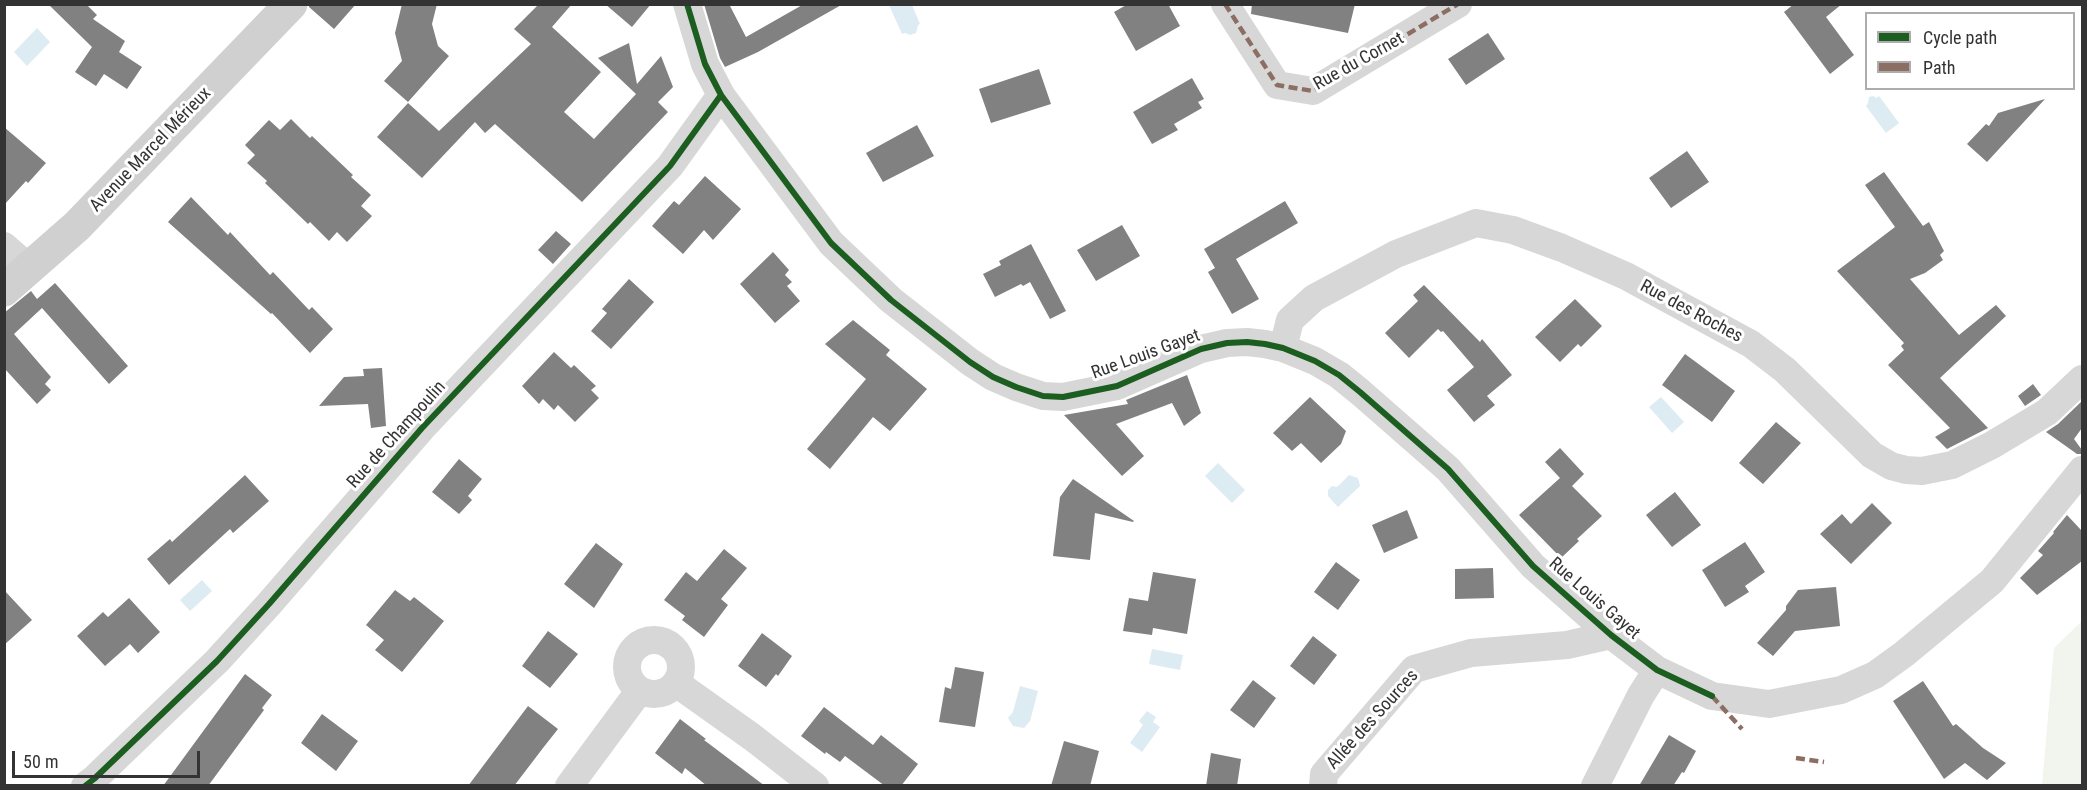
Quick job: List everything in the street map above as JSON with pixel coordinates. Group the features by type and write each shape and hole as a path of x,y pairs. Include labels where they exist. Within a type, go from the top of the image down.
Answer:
{"main road":[{"name":"Avenue Marcel Mérieux","path":"4,290 77,226 291,4"}],"street":[{"name":"Rue Louis Gayet","path":"687,4 705,64 721,95 831,243 891,300 970,362 993,377 1043,396 1063,397 1117,386 1201,349 1227,343 1247,342 1283,348 1315,361 1339,375 1369,399 1448,469 1533,566 1611,635 1657,670 1712,696 1769,704 1841,690 1875,675 1992,581 2082,470"},
{"name":"Rue du Cornet","path":"1225,4 1277,85 1313,91 1458,4"},
{"name":"Rue de Champoulin","path":"94,784 217,661 422,428 670,166 721,95"},
{"name":"Rue des Roches","path":"1283,348 1290,320 1314,298 1396,254 1476,223 1513,230 1626,276 1751,344 1785,370 1872,455 1891,466 1906,470 1922,471 1952,465 1992,445 2047,412 2082,379"},
{"path":"4,246 28,267"},
{"name":"Allée des Sources","path":"1323,786 1324,774 1414,669 1471,653 1567,645 1611,635"},
{"path":"649,640 667,643 674,649 681,666 676,683 663,692 647,693 640,690 633,683 627,666 628,657 633,649 649,640"},
{"path":"1595,786 1641,695 1657,670"},
{"path":"676,683 752,737 815,786"},
{"path":"569,786 640,690"}],"shaded area":[{"path":"889,5 912,5 920,24 916,33 902,34"},
{"path":"37,28 50,42 27,66 14,52"},
{"path":"1879,96 1899,123 1886,133 1866,106 1869,97 1876,98"},
{"path":"1661,397 1684,422 1672,433 1649,407"},
{"path":"1218,463 1245,490 1232,503 1205,476"},
{"path":"1349,475 1358,478 1360,486 1338,507 1328,496 1328,490 1332,486 1337,487"},
{"path":"202,580 212,591 190,611 180,600"},
{"path":"2082,621 2082,785 2042,785 2054,648"},
{"path":"1152,649 1183,655 1180,670 1149,664"},
{"path":"1020,686 1038,691 1030,721 1024,728 1013,726 1008,718 1013,712"},
{"path":"1147,711 1156,717 1153,722 1160,727 1142,752 1130,743 1143,725 1139,721"}],"building":[{"path":"48,4 86,4 97,15 93,19 125,41 119,52 142,67 127,89 104,74 96,86 75,72 92,47"},
{"path":"309,4 356,4 334,29 309,7"},
{"path":"402,4 437,4 432,24 438,46 449,56 408,102 384,81 402,61 395,33"},
{"path":"539,4 572,4 552,27 601,72 564,112 594,139 636,94 598,58 629,43 637,84 661,56 673,87 658,102 668,112 582,202 495,124 485,133 475,122 422,178 377,137 408,103 439,131 531,44 514,29"},
{"path":"605,4 651,4 632,27"},
{"path":"704,4 729,4 746,37 804,4 843,4 758,52 725,67 720,58"},
{"path":"1128,4 1168,4 1180,26 1136,51 1114,12"},
{"path":"1252,4 1355,4 1348,33 1251,14"},
{"path":"1794,4 1842,4 1826,17 1854,55 1830,74 1784,12"},
{"path":"1488,33 1505,59 1466,85 1448,59"},
{"path":"1039,69 1051,104 991,123 979,89"},
{"path":"1192,78 1204,99 1198,102 1202,108 1174,124 1178,130 1152,144 1133,112"},
{"path":"2045,99 1987,162 1967,144 1986,124 1989,126 1998,113"},
{"path":"291,119 310,138 312,136 371,195 361,206 372,216 347,242 337,232 329,241 310,222 308,224 247,163 255,155 245,145 269,120 280,130"},
{"path":"917,125 934,156 883,182 866,153"},
{"path":"4,127 46,163 4,205"},
{"path":"1687,151 1709,182 1671,208 1649,178"},
{"path":"1884,172 1923,226 1929,222 1944,251 1940,255 1943,260 1925,273 1910,279 1959,335 1996,305 2006,316 1940,378 1988,428 1947,449 1935,437 1950,428 1888,365 1904,350 1901,346 1904,343 1837,271 1895,227 1865,185"},
{"path":"705,176 741,209 713,240 704,230 683,254 652,226 674,201 679,205"},
{"path":"191,197 228,235 230,232 270,275 273,272 309,310 312,307 333,329 310,353 272,313 168,222"},
{"path":"1285,201 1298,223 1236,259 1259,299 1232,314 1208,272 1215,268 1204,249"},
{"path":"1122,225 1140,256 1096,281 1077,250"},
{"path":"556,231 571,244 553,264 538,250"},
{"path":"1031,244 1066,311 1050,319 1030,282 995,297 983,274 1001,265 999,261"},
{"path":"773,252 789,270 785,275 792,282 787,286 800,301 775,323 740,284"},
{"path":"629,279 654,302 611,349 591,331 607,313 602,309"},
{"path":"55,283 128,366 109,384 42,308 14,334 51,377 45,384 51,390 37,404 4,368 4,313 31,291 37,299"},
{"path":"1424,285 1480,342 1482,339 1512,375 1487,396 1495,405 1474,422 1447,390 1474,367 1443,331 1438,329 1409,358 1385,333 1418,301 1413,295"},
{"path":"1575,299 1602,326 1581,347 1578,344 1560,362 1535,337"},
{"path":"853,320 890,350 886,355 927,389 890,431 873,417 830,469 807,449 866,379 825,344"},
{"path":"554,352 571,368 574,365 596,386 591,390 599,398 575,422 558,405 554,410 543,399 539,404 522,386"},
{"path":"1685,354 1735,391 1712,422 1662,385"},
{"path":"382,368 386,426 371,428 368,404 319,406 344,377 364,376 363,369"},
{"path":"1187,375 1201,413 1184,426 1172,403 1116,424 1144,456 1122,476 1064,415 1128,404 1126,400"},
{"path":"2033,384 2041,395 2025,406 2018,396"},
{"path":"1310,397 1346,431 1341,444 1321,463 1301,443 1292,451 1273,433"},
{"path":"2082,401 2082,428 2074,439 2082,450 2082,454 2077,454 2046,432"},
{"path":"1776,422 1801,443 1763,484 1739,463"},
{"path":"1560,448 1584,474 1572,486 1602,516 1577,539 1579,541 1561,558 1519,515 1560,478 1545,462"},
{"path":"459,459 482,479 468,496 472,500 459,514 432,492"},
{"path":"245,475 269,501 233,533 230,529 169,585 147,559 170,539 172,542"},
{"path":"1073,479 1134,521 1095,513 1090,560 1053,556 1060,497"},
{"path":"1675,492 1701,525 1672,547 1646,515"},
{"path":"1872,503 1892,523 1851,564 1820,534 1842,514 1851,524"},
{"path":"1407,510 1418,538 1384,553 1372,525"},
{"path":"2067,515 2082,531 2082,561 2037,595 2020,578 2043,555 2038,551"},
{"path":"1745,542 1765,572 1745,586 1749,592 1725,607 1702,570"},
{"path":"596,543 623,564 594,608 564,584"},
{"path":"724,549 747,568 721,599 728,605 704,637 682,620 685,616 664,600 686,572 697,581"},
{"path":"1336,562 1360,580 1338,610 1314,592"},
{"path":"1493,568 1494,598 1455,599 1455,569"},
{"path":"1153,572 1196,579 1187,634 1153,628 1152,635 1123,631 1129,598 1148,601"},
{"path":"1836,587 1840,626 1795,631 1773,656 1757,643 1786,610 1786,606 1798,590"},
{"path":"4,590 32,620 4,645"},
{"path":"395,590 410,601 414,597 444,621 402,672 375,650 384,640 366,625"},
{"path":"129,598 160,632 138,653 130,644 105,666 77,636 103,612 108,617"},
{"path":"548,631 578,654 550,688 522,666"},
{"path":"762,633 792,656 778,676 776,674 766,687 738,666"},
{"path":"1313,636 1337,655 1314,685 1290,666"},
{"path":"955,667 984,672 975,727 939,722 945,687 951,689"},
{"path":"245,674 272,695 262,708 264,710 208,786 163,786"},
{"path":"1253,680 1276,698 1254,728 1230,710"},
{"path":"1923,681 1953,726 1956,724 1983,748 2006,763 1987,780 1965,763 1944,779 1893,701"},
{"path":"528,706 558,729 514,786 468,786"},
{"path":"824,707 873,745 881,735 918,764 901,786 885,786 845,756 840,762 801,736"},
{"path":"322,714 358,741 336,771 301,743"},
{"path":"680,719 765,786 707,786 685,768 682,774 655,753"},
{"path":"1669,735 1696,751 1684,773 1682,772 1673,786 1639,786"},
{"path":"1064,741 1099,751 1090,786 1051,786"},
{"path":"1211,753 1241,759 1237,786 1206,786"}],"marked path":[{"path":"1225,4 1277,85 1313,91 1458,4"},
{"path":"1712,696 1742,729"},
{"path":"1796,758 1824,762"}],"cycle path":[{"path":"687,4 705,64 721,95 831,243 891,300 970,362 993,377 1016,387 1043,396 1063,397 1117,386 1201,349 1227,343 1265,344 1283,348 1315,361 1339,375 1360,392 1448,469 1533,566 1611,635 1657,670 1712,696"},
{"path":"85,786 217,661 422,428 670,166 721,95"}]}
